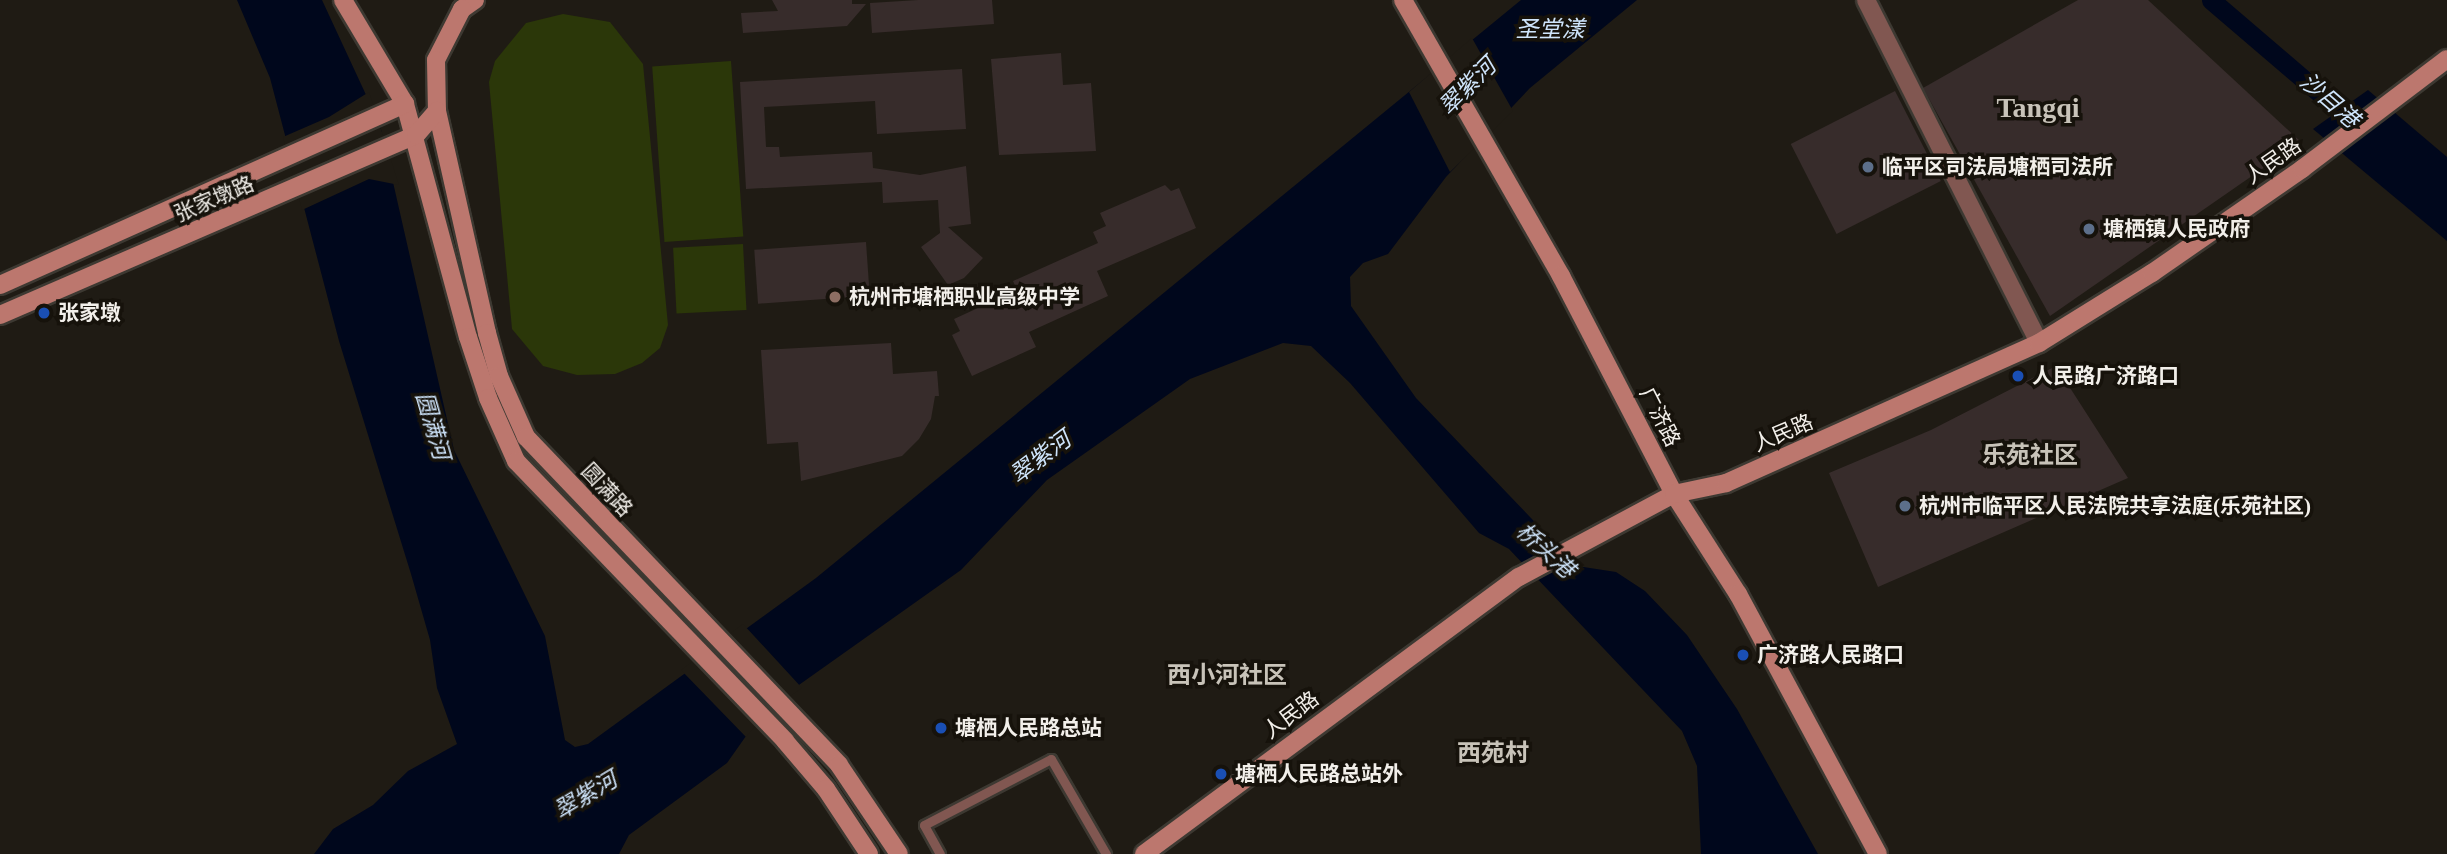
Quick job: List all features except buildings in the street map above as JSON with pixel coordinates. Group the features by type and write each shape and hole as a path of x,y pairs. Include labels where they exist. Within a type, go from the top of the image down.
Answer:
{"street":[{"path":"343,0 405,104 416,135 488,398 516,461 592,545 785,741 827,789 869,854"},
{"name":"圆满路","path":"475,0 462,9 436,60 437,111 499,376 526,437 839,765 899,854"},
{"name":"广济路","path":"1403,0 1561,276 1674,494 1738,594 1878,854"},
{"path":"1866,0 2039,343"},
{"name":"人民路","path":"1143,854 1519,577 1674,494 1727,483 2039,343 2152,273 2392,104 2447,59"},
{"path":"405,104 437,111"},
{"name":"张家墩路","path":"0,285 405,104"},
{"name":"张家墩路","path":"0,315 416,135 437,111"}],"lane":[{"path":"940,854 924,825 1051,759 1106,854"}],"green space":[{"path":"563,14 610,22 643,64 668,325 660,348 642,363 615,374 577,375 543,366 512,329 489,82 495,61 526,23"},
{"path":"731,61 743,237 664,242 652,67"},
{"path":"743,244 746,310 677,314 673,248"}],"water":[{"path":"237,0 322,0 380,125 454,450 545,636 565,740 575,747 588,744 816,578 1521,0 1637,0 1530,88 1446,177 1388,254 1363,263 1350,277 1351,306 1416,398 1577,566 1616,572 1645,591 1687,635 1737,709 1818,854 1701,854 1697,766 1682,731 1509,549 1479,533 1350,383 1311,346 1283,343 1190,379 1047,480 961,570 765,709 727,763 629,835 619,854 314,854 333,829 373,805 408,771 457,744 437,688 430,640 411,574 339,341 270,78"},
{"path":"2368,90 2447,157 2447,241 2313,129"}],"pier":[{"path":"1472,38 1513,111 1450,172 1409,92"},
{"path":"369,92 399,185 369,179 302,210 283,137 329,117"},
{"path":"743,624 802,688 767,712 746,737 681,670"}],"waterway":[{"name":"沙目港","path":"2211,0 2359,127"}],"place":[{"name":"临平区司法局塘栖司法所","path":"1868,167"},
{"name":"塘栖镇人民政府","path":"2089,229"},
{"name":"杭州市塘栖职业高级中学","path":"835,297"},
{"name":"张家墩","path":"44,313"},
{"name":"人民路广济路口","path":"2018,376"},
{"name":"杭州市临平区人民法院共享法庭(乐苑社区)","path":"1905,506"},
{"name":"广济路人民路口","path":"1743,655"},
{"name":"塘栖人民路总站","path":"941,728"},
{"name":"塘栖人民路总站外","path":"1221,774"}],"district":[{"name":"Tangqi","path":"2038,108"},
{"name":"乐苑社区","path":"2030,456"},
{"name":"西小河社区","path":"1227,676"},
{"name":"西苑村","path":"1493,754"}],"water label":[{"name":"圣堂漾","path":"1550,30"},
{"name":"翠紫河","path":"1468,87"},
{"name":"圆满河","path":"432,426"},
{"name":"翠紫河","path":"1041,458"},
{"name":"桥头港","path":"1545,551"},
{"name":"翠紫河","path":"586,796"}]}
